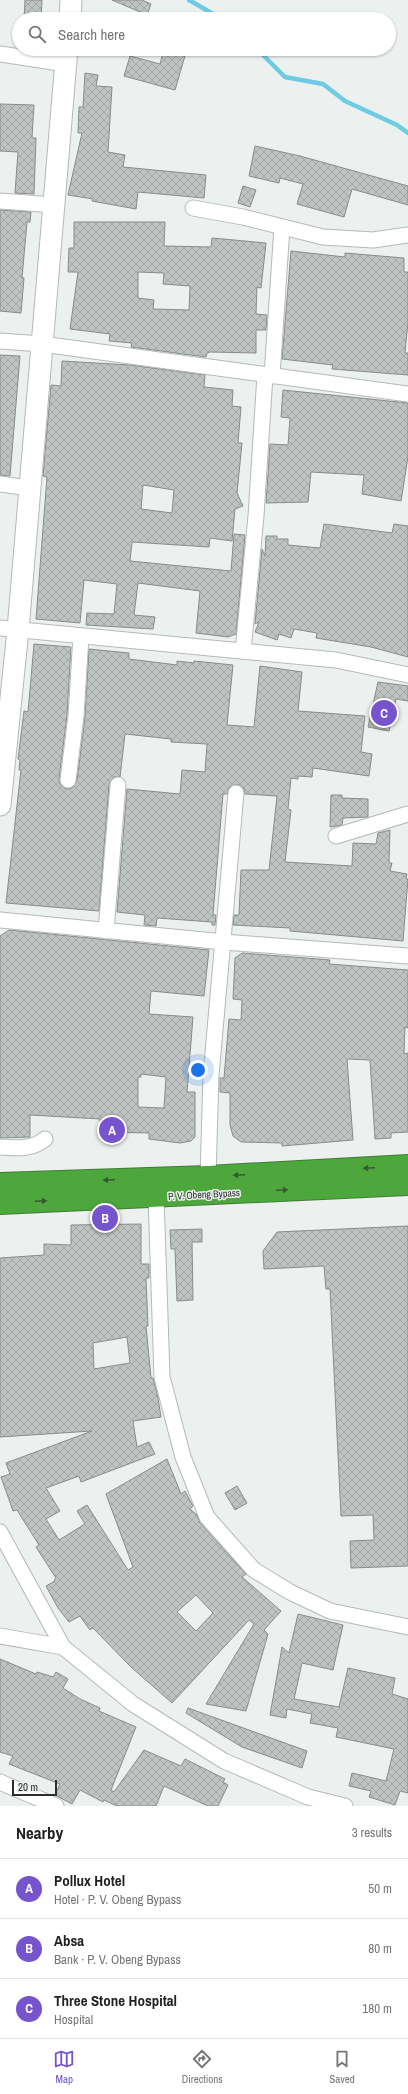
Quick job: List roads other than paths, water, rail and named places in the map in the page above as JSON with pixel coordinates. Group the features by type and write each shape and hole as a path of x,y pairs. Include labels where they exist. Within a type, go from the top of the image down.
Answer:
{"highway":[{"name":"P. V. Obeng Bypass","path":"0,1184 208,1177 408,1166"},
{"name":"P. V. Obeng Bypass","path":"0,1203 408,1184"}],"street":[{"path":"70,12 71,0"},
{"path":"0,54 12,54"},
{"path":"0,805 9,629 29,488 66,56"},
{"path":"0,201 54,205"},
{"path":"193,208 243,217 323,237 373,240 408,235"},
{"path":"243,651 282,227"},
{"path":"0,341 42,344 408,394"},
{"path":"0,484 29,488"},
{"path":"9,629 336,660 408,675"},
{"path":"68,780 76,716 81,636"},
{"path":"106,931 118,785"},
{"path":"208,1177 211,1075 224,942 236,793"},
{"path":"336,836 408,814"},
{"path":"0,920 224,942 408,956"},
{"path":"0,1147 16,1148 37,1146 45,1139"},
{"path":"156,1196 162,1377 183,1457 207,1517 254,1570 290,1592 330,1611 408,1627"},
{"path":"0,1532 63,1647 133,1704 224,1761 307,1802 345,1806"},
{"path":"0,1636 63,1647"},
{"path":"0,1782 56,1806"}],"waterway":[{"path":"189,0 210,12"},
{"path":"264,56 285,77 323,84 345,101 397,125 408,133"}],"place":[{"name":"Three Stone Hospital","path":"384,713"},
{"name":"Pollux Hotel","path":"112,1130"},
{"name":"Absa","path":"105,1218"}]}
